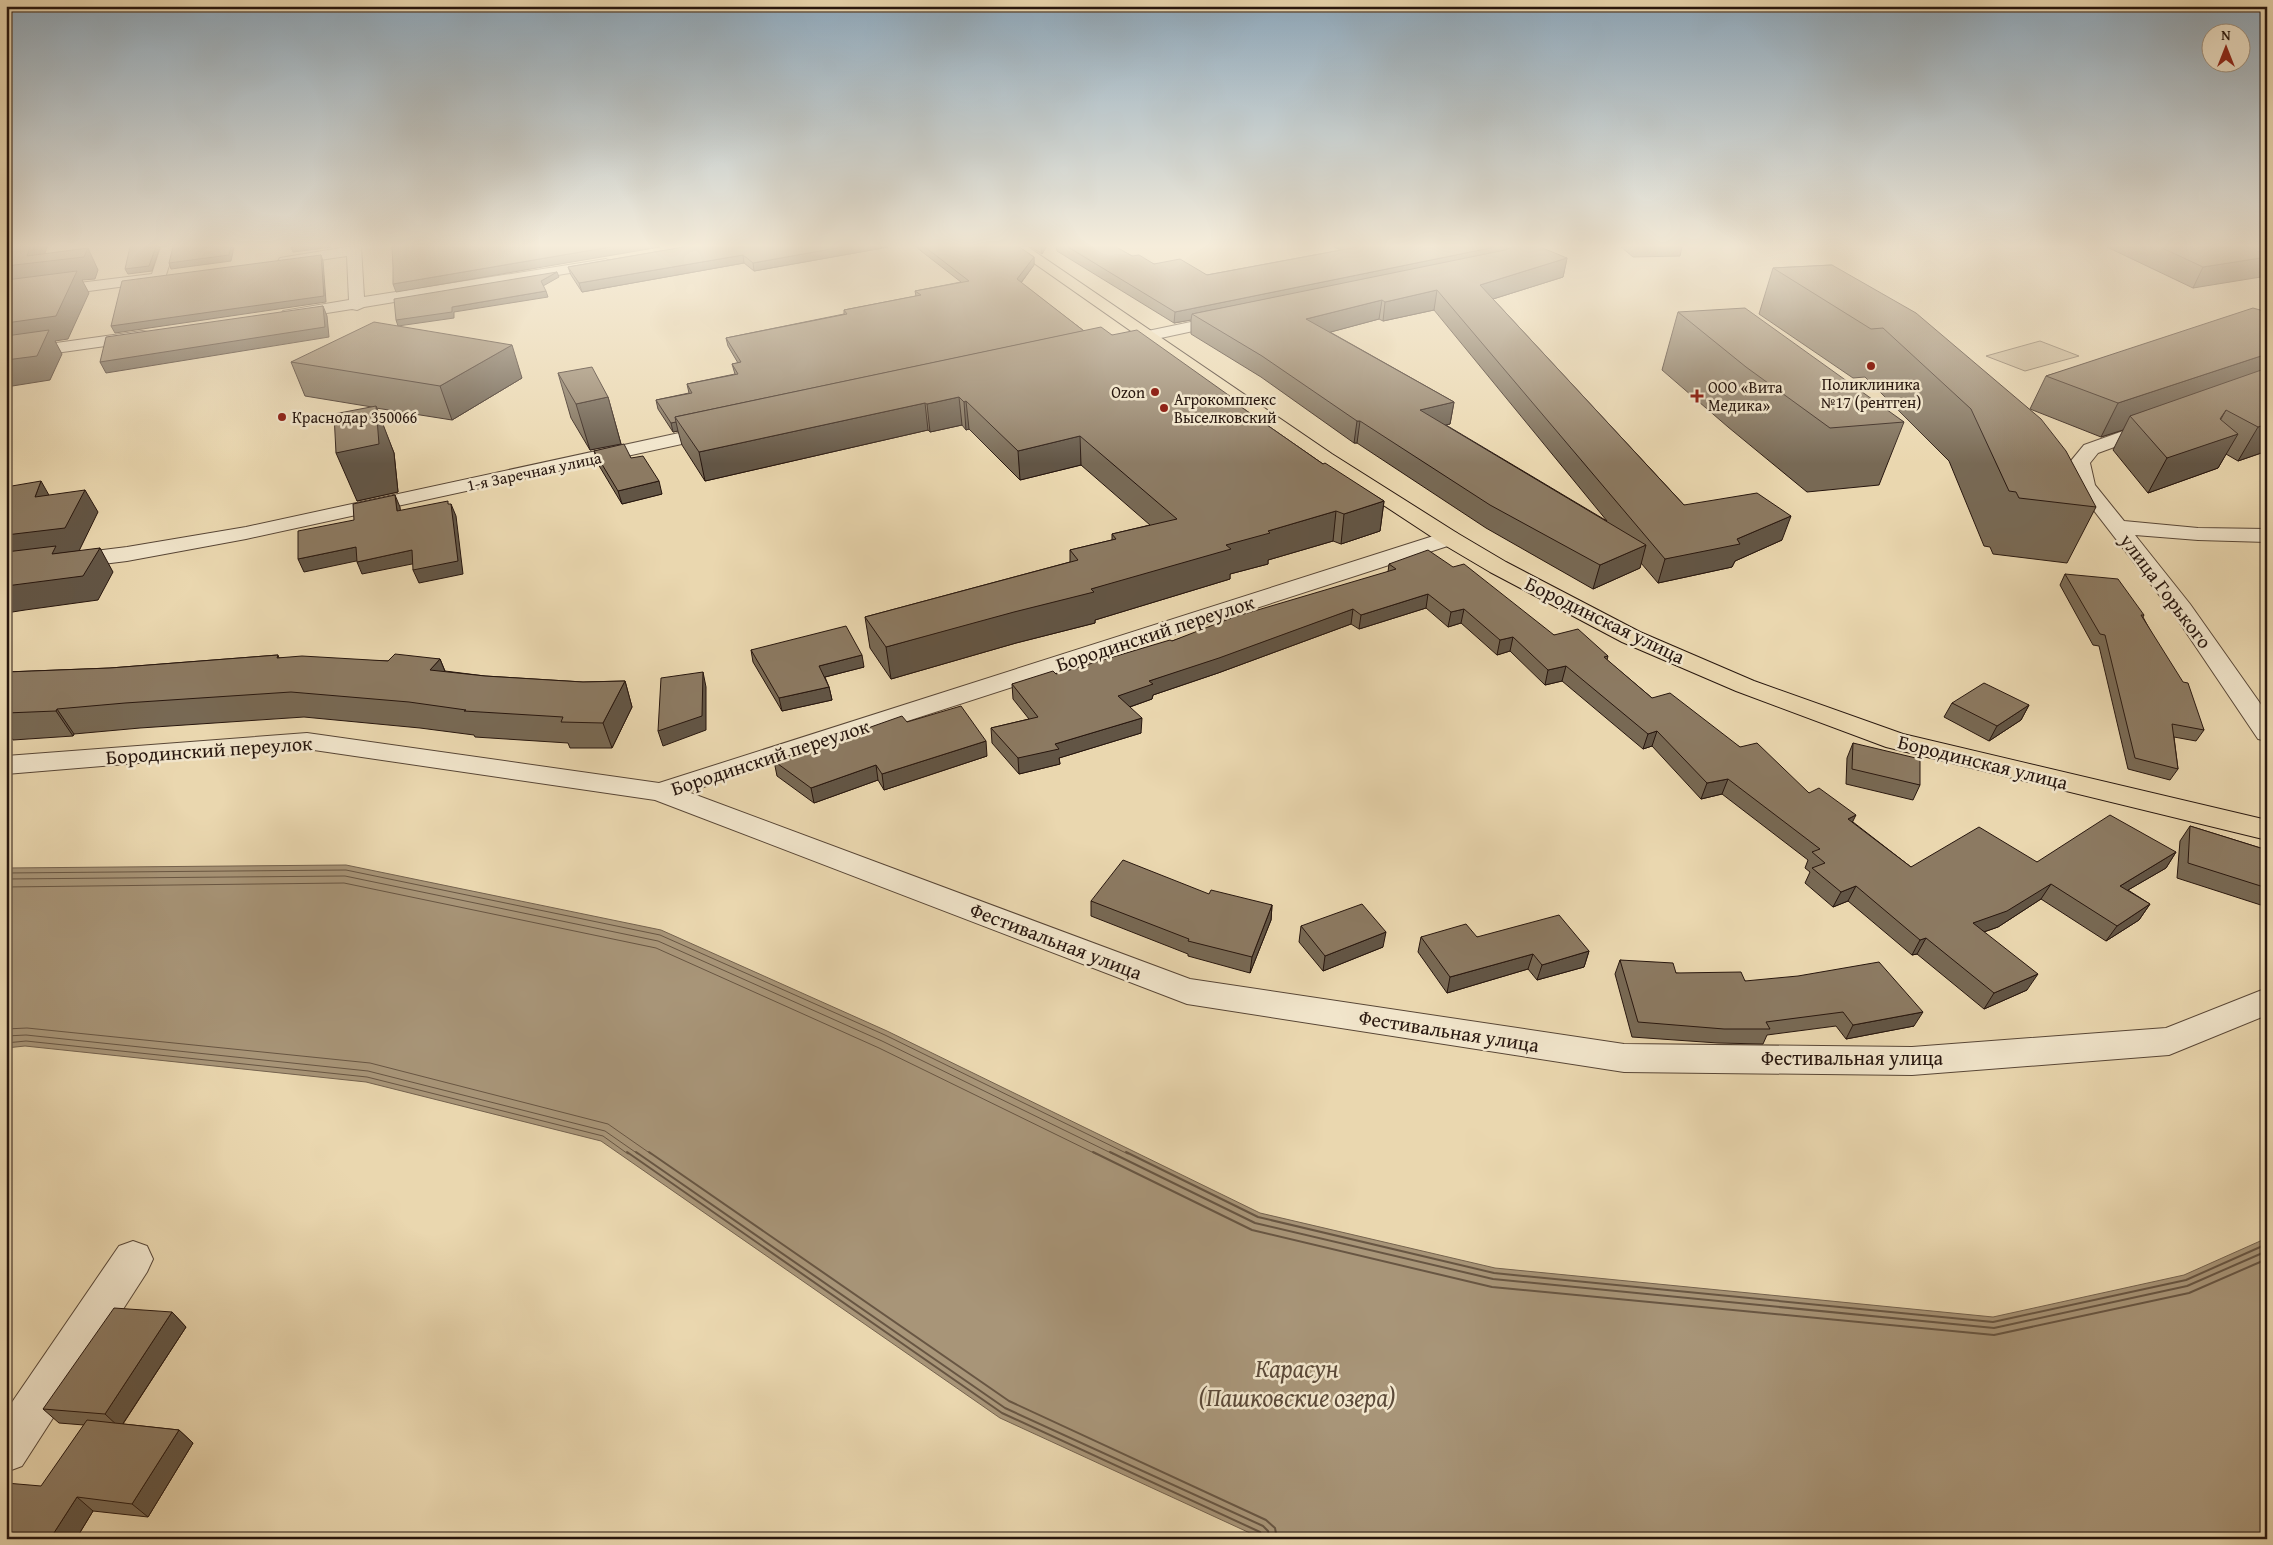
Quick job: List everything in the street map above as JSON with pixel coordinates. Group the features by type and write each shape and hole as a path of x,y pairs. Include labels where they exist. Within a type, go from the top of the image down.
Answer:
{"main road":[{"name":"Бородинская улица","path":"1123,319 1325,458 1450,538 1498,567 1631,638 1745,686 1895,741 2267,830"}],"street":[{"path":"1100,346 1228,319"},
{"path":"6,355 162,333"},
{"name":"улица Горького","path":"2174,419 2091,448 2080,462 2085,486 2182,609 2267,733"},
{"name":"1-я Заречная улица","path":"6,569 127,554 246,533 736,427"},
{"path":"2119,527 2198,534 2267,536"},
{"name":"Бородинский переулок","path":"6,765 307,741 660,792 1450,538"},
{"name":"Фестивальная улица","path":"660,792 1187,991 1624,1058 1912,1061 2169,1041 2267,1001"},
{"path":"6,1450 133,1259"}],"shaded area":[{"path":"2040,341 2079,356 2025,371 1986,356"}],"water":[{"name":"Карасун (Пашковские озера)","path":"346,865 661,930 887,1031 1260,1213 1495,1268 1993,1317 2184,1275 2267,1238 2267,1539 1263,1539 1000,1418 601,1141 366,1082 25,1046 6,1048 6,868"}],"building":[{"path":"6,319 34,319 6,323"},
{"path":"113,319 160,319 111,326"},
{"path":"231,319 324,319 325,327 100,362 106,337"},
{"path":"821,319 1069,319 1084,331 675,417 676,422 671,423 656,400 692,393 687,384 738,374 732,364 741,362 726,338"},
{"path":"1200,319 1306,319 1454,402 1420,410 1646,545 1600,565 1490,505 1360,421 1357,421 1262,356"},
{"path":"1462,319 1512,319 1684,505 1757,493 1791,516 1737,539 1740,544 1665,559"},
{"path":"1687,319 1760,319 1904,422 1830,428 1746,367"},
{"path":"1855,319 1923,319 2041,419 2066,451 2096,507 2019,498 2016,492 2009,491 1971,409 1883,328 1871,329"},
{"path":"2219,319 2267,319 2267,354 2118,403 2046,376"},
{"path":"374,322 512,345 440,386 291,362"},
{"path":"1101,327 1112,335 1137,330 1234,399 1231,400 1323,464 1325,463 1384,501 1344,514 1336,511 1268,531 1270,533 1226,545 1231,549 1091,589 1094,592 886,647 865,617 1078,560 1070,550 1116,539 1112,534 1177,519 1080,436 1018,451 966,401 964,402 959,397 699,452 675,417"},
{"path":"49,330 37,356 6,360 6,336"},
{"path":"592,367 608,397 576,404 558,373"},
{"path":"2267,368 2267,424 2258,427 2226,410 2220,419 2238,434 2167,458 2130,416"},
{"path":"376,406 379,444 336,453 334,414"},
{"path":"624,444 631,458 643,456 659,481 618,491 594,451"},
{"path":"41,481 35,497 85,490 65,528 6,535 6,487"},
{"path":"395,495 397,511 448,501 448,504 451,504 458,561 413,570 412,550 357,562 356,547 298,559 298,531 354,520 353,504"},
{"path":"56,546 52,554 100,548 83,576 6,586 6,552"},
{"path":"1428,550 1453,567 1464,564 1554,635 1578,629 1608,656 1604,657 1652,698 1670,693 1740,747 1757,743 1809,793 1819,788 1856,815 1848,819 1911,867 1979,827 2037,862 2110,815 2176,852 2120,886 2150,904 2117,926 2051,884 2007,911 1973,923 2038,974 1994,993 1926,938 1920,940 1856,886 1841,892 1812,868 1825,863 1812,852 1820,849 1728,779 1707,783 1657,731 1648,734 1566,666 1548,670 1513,637 1500,640 1464,609 1451,612 1428,594 1361,615 1353,609 1219,658 1149,681 1153,684 1118,696 1142,718 1055,744 1059,749 1018,758 991,728 1038,717 1012,684 1053,671 1056,674 1170,640 1172,641 1234,617 1396,569 1389,564"},
{"path":"2065,574 2118,579 2144,615 2141,615 2183,682 2188,683 2204,730 2172,724 2178,769 2135,758 2105,635 2100,634"},
{"path":"846,626 862,655 819,666 829,687 779,698 751,650"},
{"path":"395,654 440,659 430,670 485,676 583,682 625,681 603,723 561,722 563,717 464,711 466,710 409,702 291,692 125,703 57,709 56,711 6,713 6,672 110,668 278,655 277,658 302,656 388,661"},
{"path":"703,672 702,716 658,731 661,678"},
{"path":"1984,683 2029,705 1997,726 1952,703"},
{"path":"961,706 986,741 882,774 876,765 811,788 774,761 902,716 907,722"},
{"path":"1853,743 1920,759 1920,785 1852,769"},
{"path":"2190,826 2267,850 2267,888 2188,863"},
{"path":"1123,860 1209,894 1211,890 1272,905 1252,957 1188,941 1189,939 1091,901"},
{"path":"1362,904 1386,932 1325,956 1301,926"},
{"path":"1559,915 1589,951 1542,965 1533,954 1450,977 1421,937 1466,924 1477,937"},
{"path":"1620,960 1673,963 1676,973 1741,972 1745,981 1798,976 1879,962 1923,1012 1853,1025 1843,1012 1766,1022 1770,1029 1724,1029 1638,1022"},
{"path":"114,1308 172,1312 105,1414 43,1409"},
{"path":"87,1420 179,1430 132,1504 77,1497 50,1539 6,1539 6,1483 41,1486"}],"place":[{"name":"Поликлиника №17 (рентген)","path":"1871,366"},
{"name":"Ozon","path":"1155,392"},
{"name":"ООО «Вита Медика»","path":"1697,396"},
{"name":"Агрокомплекс Выселковский","path":"1164,408"},
{"name":"Краснодар 350066","path":"282,417"}]}
